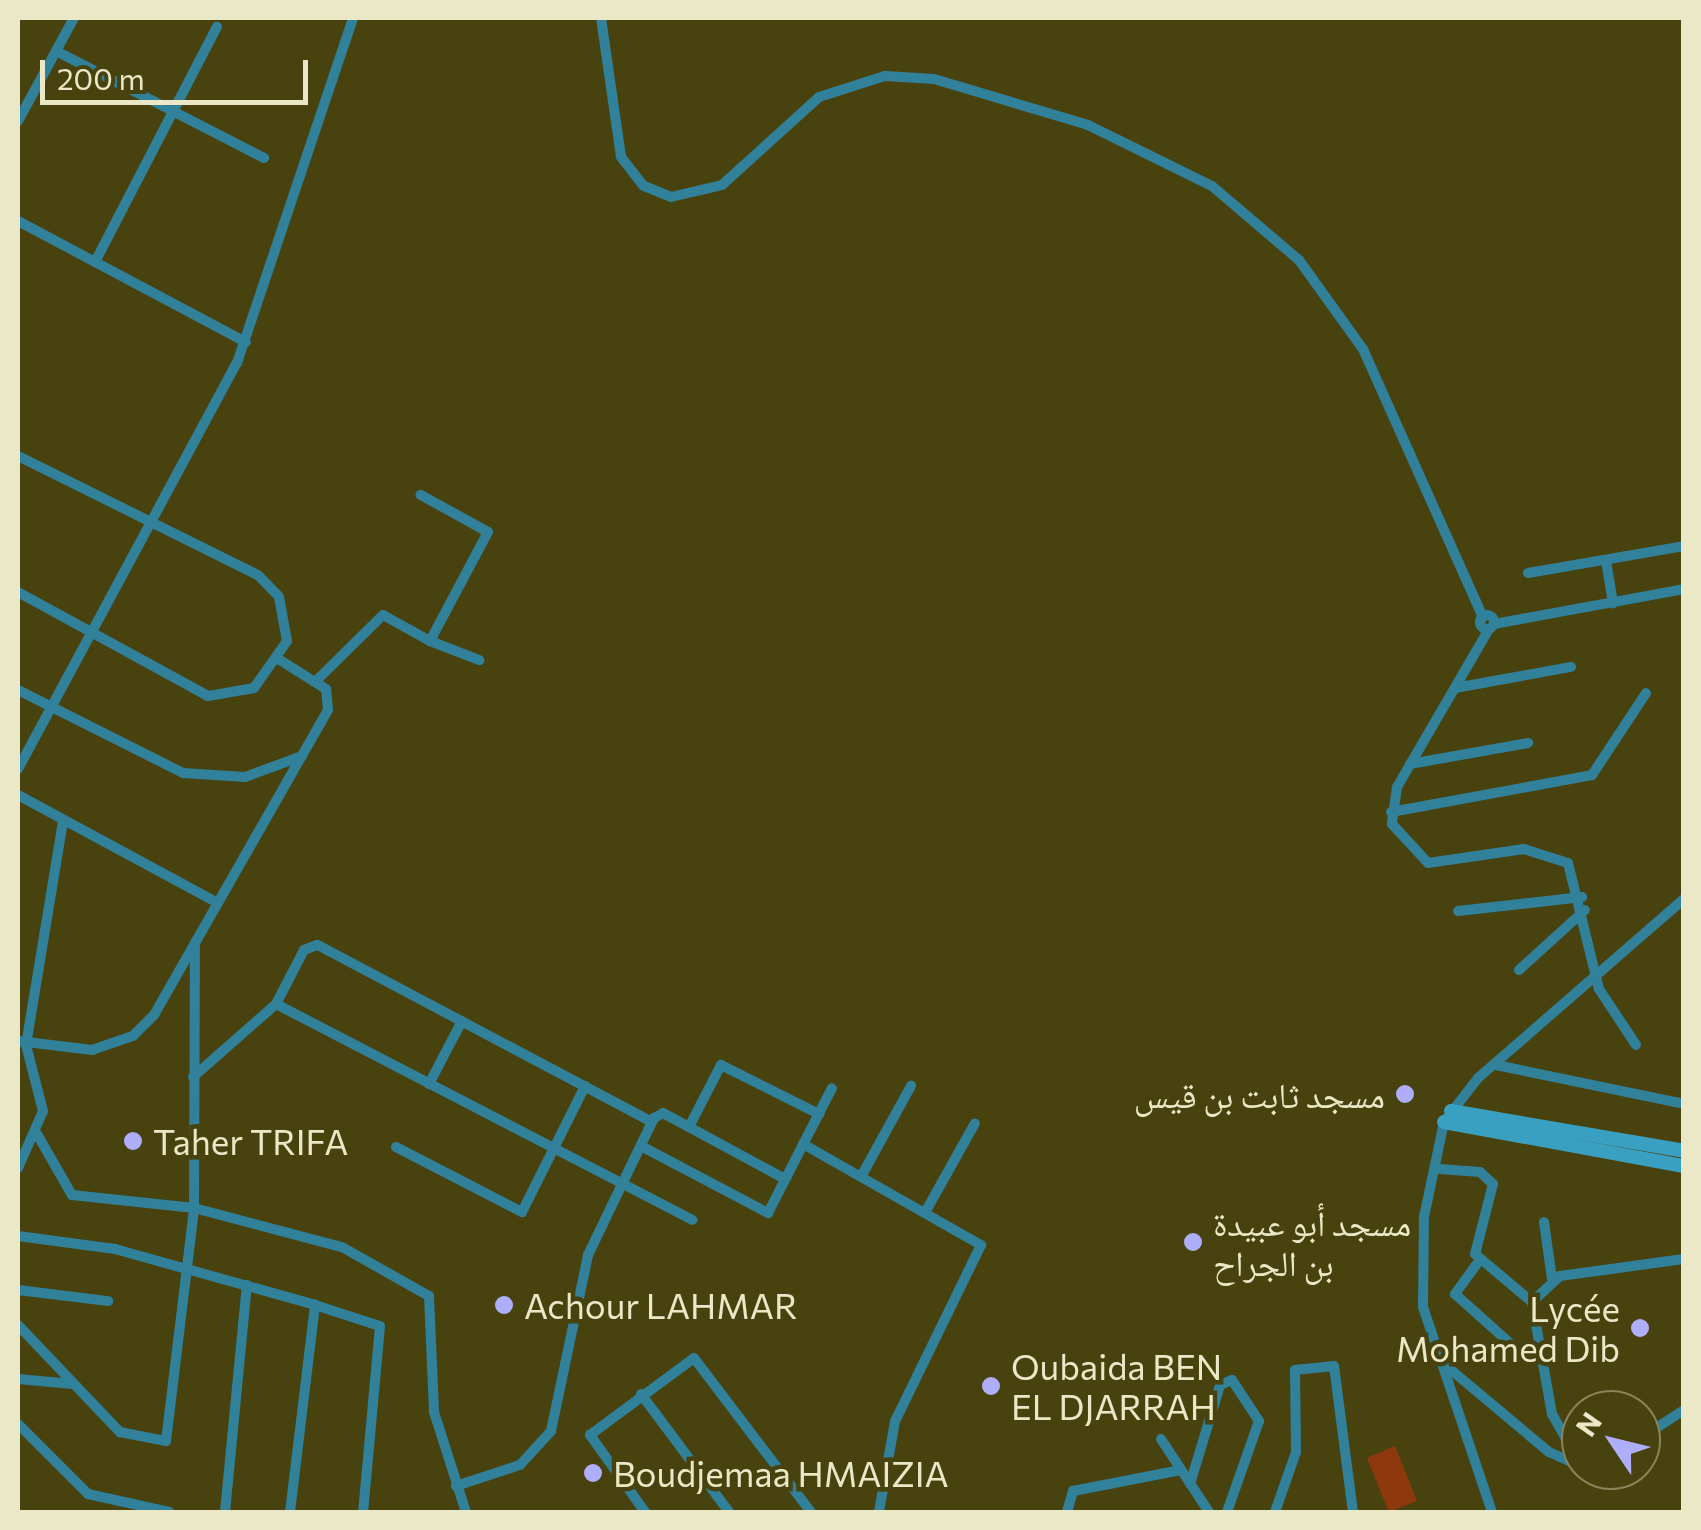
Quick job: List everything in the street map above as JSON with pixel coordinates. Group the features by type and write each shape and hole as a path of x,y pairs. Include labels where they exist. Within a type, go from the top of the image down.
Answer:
{"main road":[{"path":"1447,1117 1684,1151"},
{"path":"1447,1117 1684,1166"}],"street":[{"path":"18,121 74,18"},
{"path":"18,770 246,342 352,18"},
{"path":"601,18 620,156 658,193 705,194 819,97 862,78 909,75 1118,136 1224,194 1299,260 1363,349 1482,616 1491,626"},
{"path":"95,262 217,27"},
{"path":"56,51 264,158"},
{"path":"18,222 246,342"},
{"path":"18,456 154,518 272,587 287,627 280,660 254,688 224,698 18,592"},
{"path":"421,495 488,532 430,641"},
{"path":"1528,573 1684,546"},
{"path":"1606,561 1613,603"},
{"path":"1636,1044 1595,976 1582,896 1568,863 1541,850 1428,862 1398,836 1391,812 1410,764 1491,626 1684,590"},
{"path":"369,608 430,641 480,660"},
{"path":"316,681 383,616"},
{"path":"22,1043 67,1053 133,1036 195,943 331,699 316,681 280,660"},
{"path":"1456,688 1571,668"},
{"path":"18,690 204,778 245,776 302,756"},
{"path":"1391,812 1592,775 1646,693"},
{"path":"1410,764 1528,743"},
{"path":"18,796 218,903"},
{"path":"18,1168 38,1134 42,1098 22,1043 62,821"},
{"path":"1458,911 1582,896"},
{"path":"1492,1512 1445,1386 1420,1269 1447,1117 1496,1064 1684,899"},
{"path":"1518,970 1584,910"},
{"path":"18,1325 120,1432 166,1441 194,1208 195,943"},
{"path":"192,1078 276,1004 313,944 652,1122"},
{"path":"276,1004 692,1220"},
{"path":"429,1084 462,1021"},
{"path":"1496,1064 1684,1104"},
{"path":"689,1126 721,1065 819,1114"},
{"path":"396,1147 522,1212 585,1086"},
{"path":"862,1175 911,1086"},
{"path":"641,1146 768,1213 832,1088"},
{"path":"456,1486 520,1465 551,1431 588,1255 652,1122 663,1112 785,1179"},
{"path":"927,1209 975,1122"},
{"path":"38,1134 72,1195 194,1208 342,1247 429,1296 434,1412 466,1512"},
{"path":"803,1144 970,1232 982,1252 894,1421 879,1512"},
{"path":"1440,1169 1480,1172 1492,1184 1478,1261 1455,1294 1513,1346"},
{"path":"1544,1222 1552,1279"},
{"path":"18,1236 188,1267 380,1326 363,1512"},
{"path":"1532,1302 1552,1279 1684,1259"},
{"path":"1478,1261 1532,1302 1552,1414 1561,1430"},
{"path":"225,1512 247,1286"},
{"path":"18,1290 108,1302"},
{"path":"290,1512 314,1305"},
{"path":"645,1512 590,1435 688,1358 698,1361 811,1512"},
{"path":"1437,1358 1549,1452 1561,1457"},
{"path":"1275,1512 1296,1452 1294,1370 1334,1366 1353,1512"},
{"path":"1445,1386 1458,1372"},
{"path":"18,1378 74,1384"},
{"path":"1190,1484 1220,1385 1232,1380 1258,1420 1226,1512"},
{"path":"641,1394 729,1512"},
{"path":"1661,1425 1684,1410"},
{"path":"18,1424 88,1494 169,1512"},
{"path":"1161,1439 1208,1511 1193,1512"},
{"path":"1067,1512 1073,1491 1181,1470"}],"shaded area":[{"path":"1395,1446 1417,1501 1389,1512 1367,1458"}],"place":[{"name":"مسجد ثابت بن قيس","path":"1405,1094"},
{"name":"Taher TRIFA","path":"133,1141"},
{"name":"مسجد أبو عبيدة بن الجراح","path":"1193,1242"},
{"name":"Achour LAHMAR","path":"504,1305"},
{"name":"Lycée Mohamed Dib","path":"1640,1328"},
{"name":"Oubaida BEN EL DJARRAH","path":"991,1386"},
{"name":"Boudjemaa HMAIZIA","path":"593,1473"}]}
